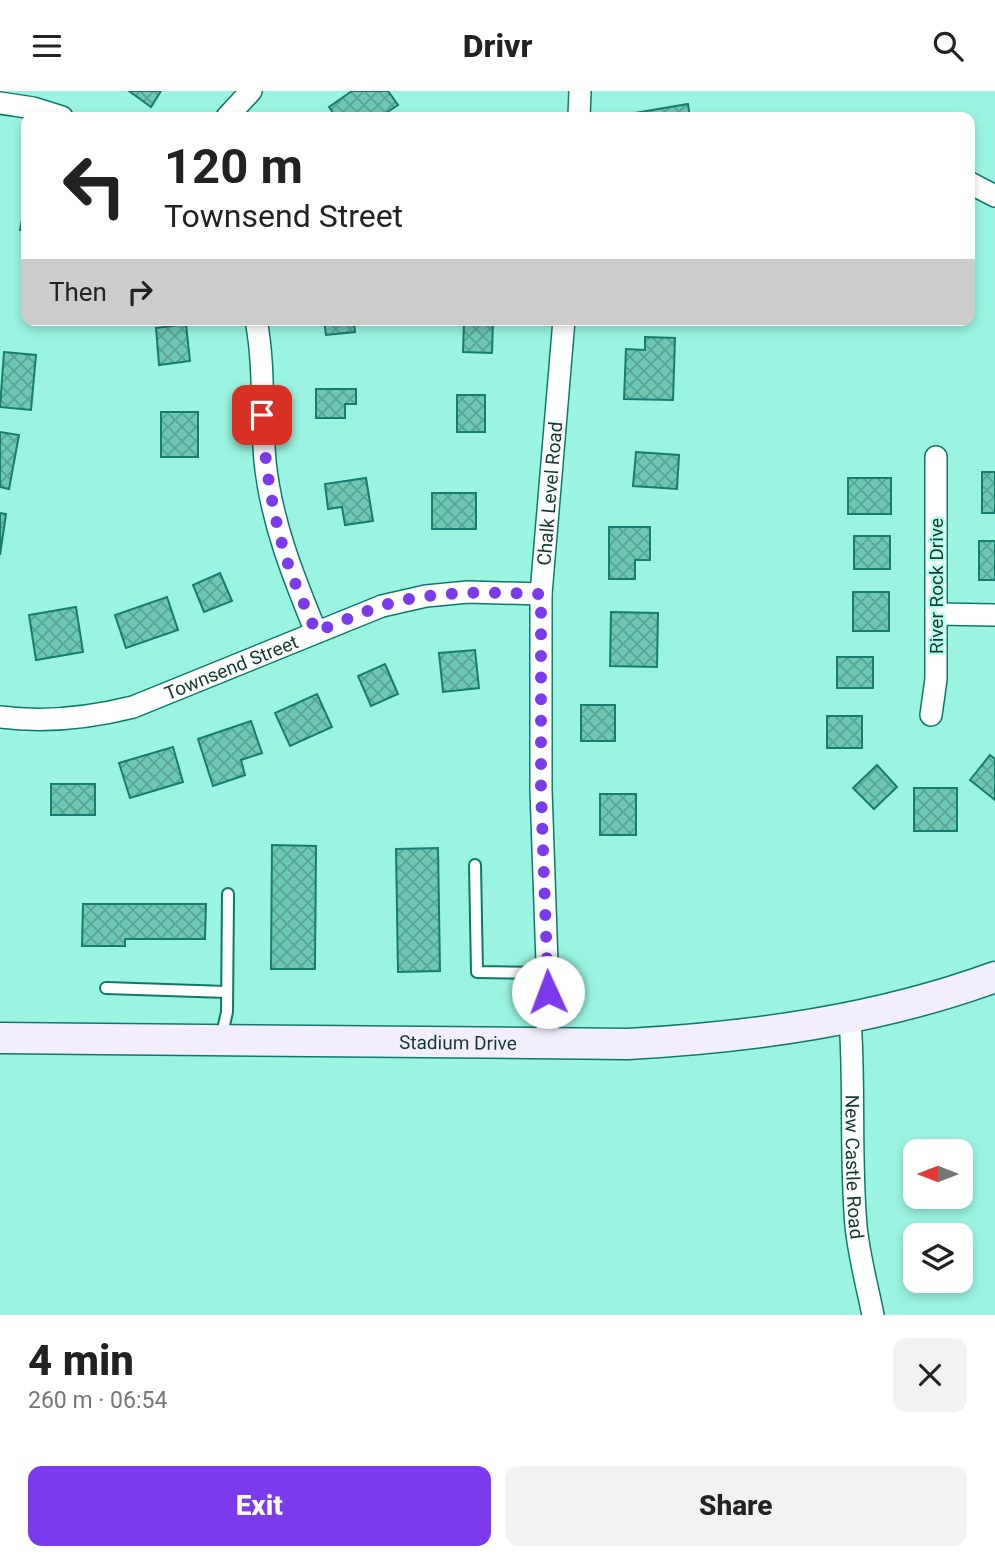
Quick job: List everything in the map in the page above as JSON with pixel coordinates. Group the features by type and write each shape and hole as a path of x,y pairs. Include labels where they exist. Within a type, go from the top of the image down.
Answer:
{"street":[{"path":"232,112 251,91"},
{"path":"579,112 580,91"},
{"path":"0,103 46,112"},
{"path":"975,186 995,196"},
{"path":"257,326 265,464 274,512 288,563 316,632"},
{"name":"Chalk Level Road","path":"547,1044 541,790 541,594 563,326"},
{"name":"River Rock Drive","path":"931,715 936,679 936,457"},
{"name":"Townsend Street","path":"0,717 58,719 97,716 133,707 382,606 426,596 468,592 541,594"},
{"path":"936,614 995,615"},
{"name":"Stadium Drive","path":"0,1038 547,1044 628,1044 711,1039 775,1032 850,1018 995,977"},
{"name":"New Castle Road","path":"850,1018 854,1064 853,1168 856,1224 873,1315"}],"lane":[{"path":"475,865 477,972 547,973"},
{"path":"221,1041 227,1012 228,894"},
{"path":"106,988 227,992"}],"building":[{"path":"129,91 161,91 151,107"},
{"path":"352,91 388,91 398,105 388,112 332,112 329,107"},
{"path":"688,104 689,112 640,112"},
{"path":"186,326 190,361 159,365 156,328"},
{"path":"325,326 354,326 355,332 326,335"},
{"path":"464,326 493,326 492,353 463,352"},
{"path":"645,337 675,338 673,400 624,399 626,349 645,350"},
{"path":"4,352 36,355 31,410 0,407"},
{"path":"316,389 356,389 356,404 345,404 345,418 316,418"},
{"path":"457,395 485,395 485,432 457,432"},
{"path":"161,412 198,412 198,457 161,457"},
{"path":"0,432 19,435 9,489 0,487"},
{"path":"636,452 679,455 677,489 633,486"},
{"path":"982,472 995,472 995,513 982,513"},
{"path":"366,478 373,521 345,525 342,507 328,509 325,484"},
{"path":"848,478 891,478 891,514 848,514"},
{"path":"432,493 476,493 476,529 432,529"},
{"path":"0,513 6,514 0,555"},
{"path":"609,527 650,527 650,560 635,560 635,579 609,579"},
{"path":"854,536 890,536 890,569 854,569"},
{"path":"979,541 995,541 995,580 979,580"},
{"path":"220,573 232,601 204,612 193,585"},
{"path":"853,592 889,592 889,631 853,631"},
{"path":"167,597 178,630 126,648 115,615"},
{"path":"76,607 83,652 36,660 29,615"},
{"path":"611,612 658,613 657,667 610,666"},
{"path":"475,650 479,688 443,692 439,653"},
{"path":"837,657 873,657 873,688 837,688"},
{"path":"385,664 398,694 371,706 358,676"},
{"path":"317,694 332,727 290,746 275,713"},
{"path":"581,705 615,705 615,741 581,741"},
{"path":"827,716 862,716 862,748 827,748"},
{"path":"251,721 262,753 241,760 245,775 213,786 198,739"},
{"path":"173,747 183,782 130,798 119,763"},
{"path":"990,755 995,759 995,800 970,780"},
{"path":"877,765 897,787 874,809 853,788"},
{"path":"51,784 95,784 95,815 51,815"},
{"path":"914,788 957,788 957,831 914,831"},
{"path":"600,794 636,794 636,835 600,835"},
{"path":"272,845 316,846 315,969 271,969"},
{"path":"438,848 440,971 398,972 396,849"},
{"path":"83,904 206,904 205,939 125,939 125,946 82,946"}],"route":[{"path":"262,415 265,464 274,512 288,563 316,632 382,606 426,596 468,592 541,594 541,790 548,992"}]}
